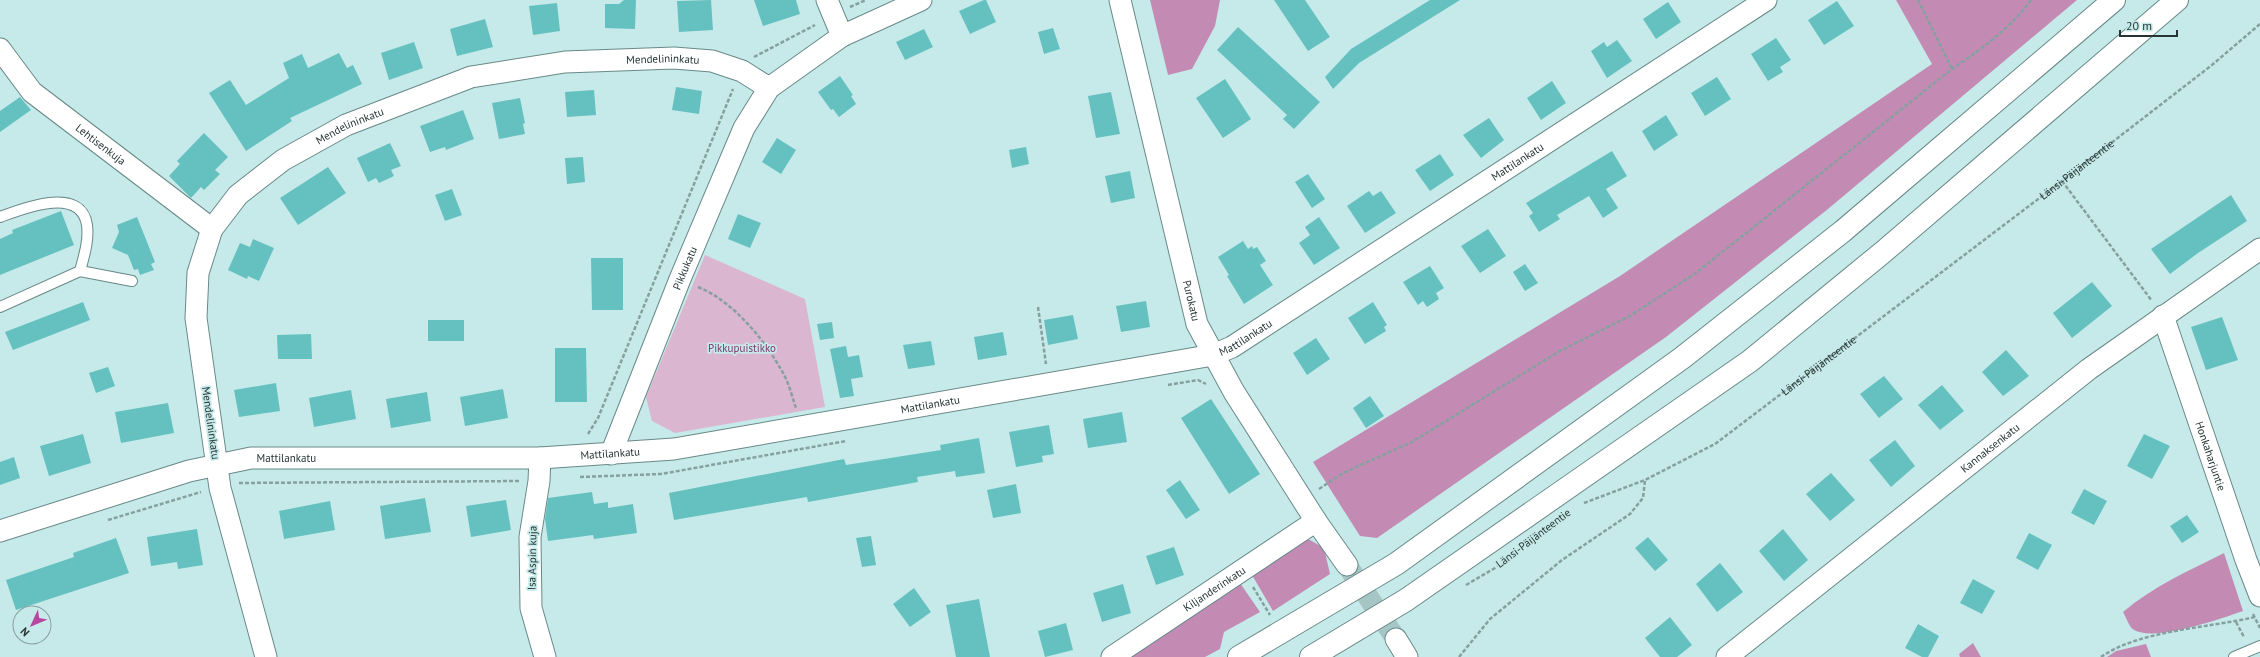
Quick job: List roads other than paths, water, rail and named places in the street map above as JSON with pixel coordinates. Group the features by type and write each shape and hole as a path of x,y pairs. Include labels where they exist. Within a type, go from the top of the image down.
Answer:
{"main road":[{"path":"1239,657 1396,564 1682,358 1843,231 2114,0"},
{"name":"Länsi-Päijänteentie","path":"1311,657 1406,600 1750,361 1876,258 2177,0"}],"street":[{"path":"827,0 842,36"},
{"path":"769,88 842,36 921,0"},
{"name":"Purokatu","path":"1120,0 1197,324 1227,380 1316,521 1347,565"},
{"name":"Mattilankatu","path":"0,531 217,464 251,458 540,458 611,454 688,447 1213,355 1232,347 1766,0"},
{"name":"Lehtisenkuja","path":"0,49 32,92 212,229"},
{"name":"Mendelininkatu","path":"266,657 220,488 196,318 198,273 212,229 238,195 284,160 346,125 471,77 565,62 674,58 712,61 742,71 769,88"},
{"name":"Pikkukatu","path":"611,454 680,279 744,128 769,88"},
{"name":"Kannaksenkatu","path":"1727,657 2083,373 2260,249"},
{"name":"Honkaharjuntie","path":"2163,316 2246,560 2260,596"},
{"name":"Isa Aspin kuja","path":"540,458 539,481 530,537 531,608 546,657"},
{"name":"Kiljanderinkatu","path":"1112,657 1316,521"},
{"path":"1396,639 1408,657"}],"lane":[{"path":"0,217 31,206 61,202 72,205 82,213 87,224 87,245 80,271"},
{"path":"0,307 80,271 132,281"},
{"path":"2234,657 2260,646"}],"tunnel":[{"path":"1347,565 1396,639"}],"park label":[{"name":"Pikkupuistikko","path":"742,348"}]}
